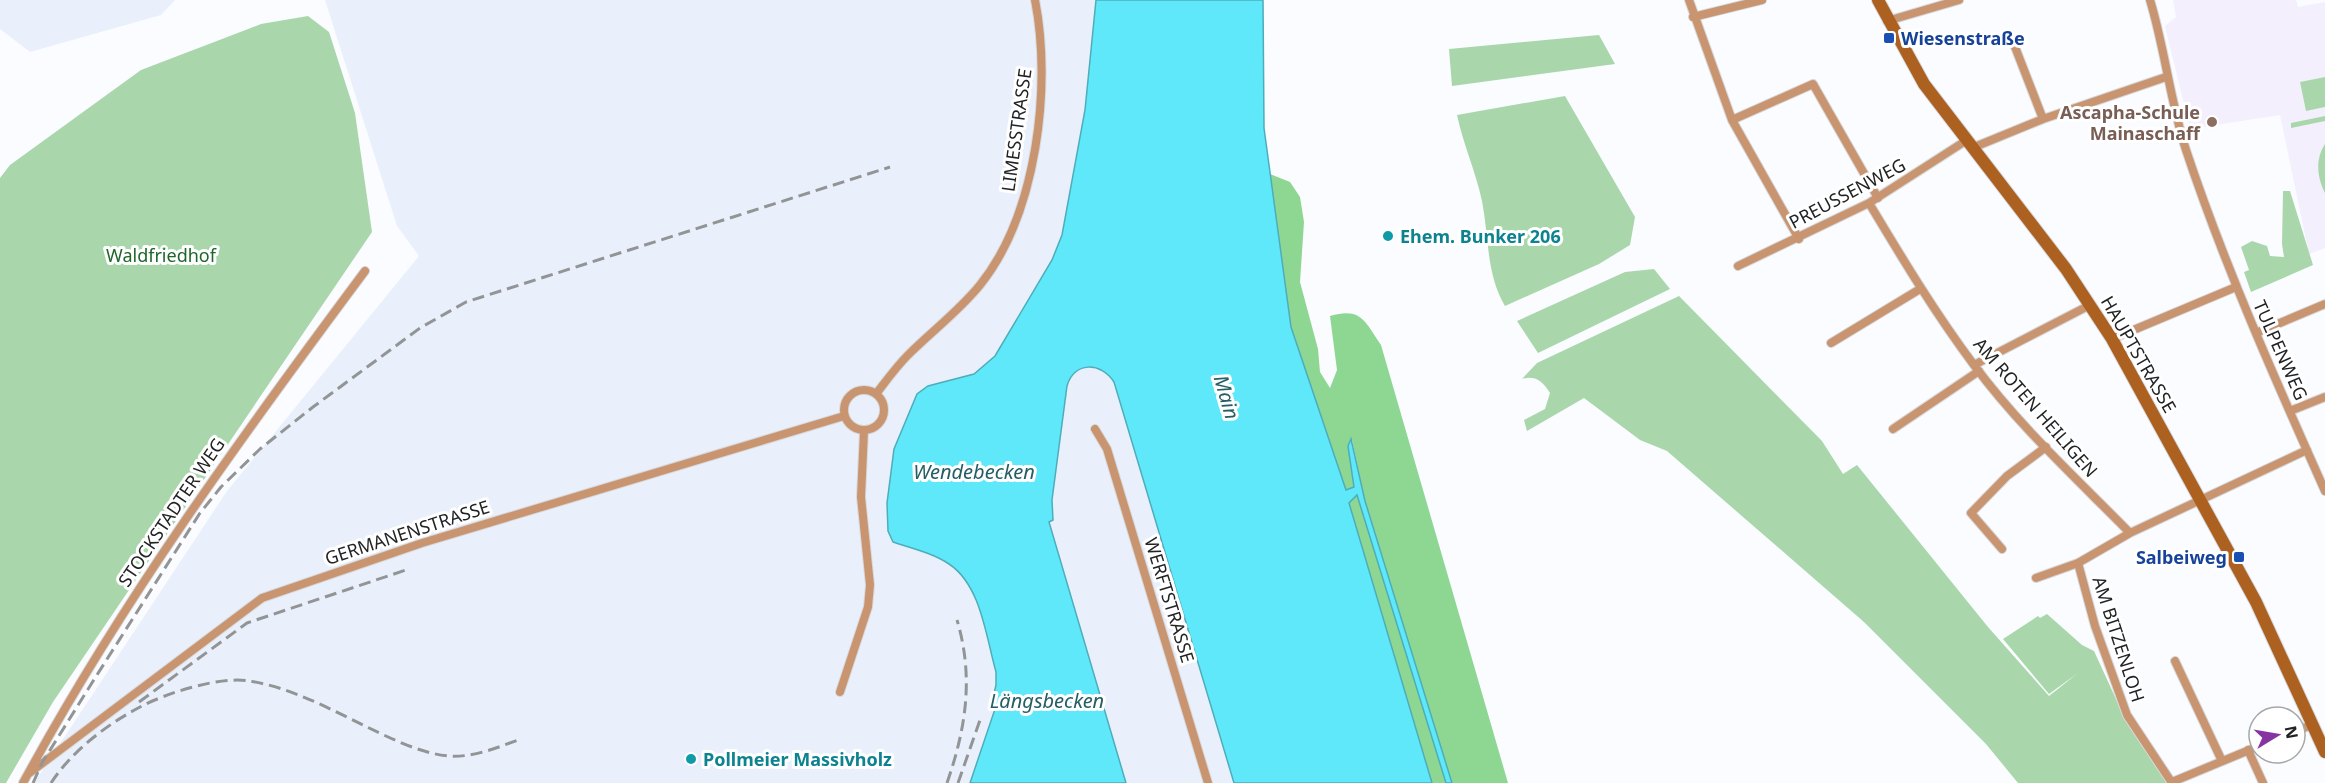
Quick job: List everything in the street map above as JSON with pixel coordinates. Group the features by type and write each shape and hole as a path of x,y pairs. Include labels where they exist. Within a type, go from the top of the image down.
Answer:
{"street":[{"name":"LIMESSTRASSE","path":"876,393 908,354 981,285 1001,254 1013,227 1029,172 1041,97 1042,47 1035,0"},
{"path":"1689,0 1693,17 1732,120 1799,239"},
{"path":"1693,17 1762,0"},
{"name":"HAUPTSTRASSE","path":"1878,0 1887,21 1924,84 2066,269 2112,339 2256,602 2312,725 2321,736 2325,752"},
{"path":"1887,21 1959,0"},
{"name":"TULPENWEG","path":"2150,0 2166,77 2186,148 2236,287 2325,491"},
{"path":"2010,34 2043,119"},
{"name":"PREUSSENWEG","path":"1738,266 1799,239 1874,200 1970,144 2166,77"},
{"name":"AM ROTEN HEILIGEN","path":"1732,120 1813,84 1920,289 1976,368 2046,447 2130,533"},
{"name":"STOCKSTADTER WEG","path":"23,783 92,662 226,459 365,271"},
{"path":"2112,339 2236,287"},
{"path":"1831,343 1920,289"},
{"path":"1893,429 1976,368 2090,304"},
{"path":"2256,333 2325,304"},
{"path":"864,390 876,393 883,404 884,417 876,427 864,431 853,427 844,416 845,403 852,394 864,390"},
{"path":"2290,411 2325,397"},
{"name":"GERMANENSTRASSE","path":"28,774 262,598 431,540 844,416"},
{"name":"WERFTSTRASSE","path":"1095,429 1107,449 1208,783"},
{"path":"840,692 868,607 870,585 861,497 864,431"},
{"path":"2002,549 1971,513 2007,476 2046,447"},
{"path":"2037,578 2078,563 2130,533 2307,450"},
{"name":"AM BITZENLOH","path":"2078,563 2095,626 2127,715 2172,782"},
{"path":"2175,661 2222,760"},
{"path":"2307,727 2312,725"},
{"path":"2172,782 2247,750"},
{"path":"2255,765 2263,783"}],"shaded area":[{"path":"0,0 175,0 161,15 30,52 0,29"},
{"path":"325,0 1096,0 1085,110 1073,187 1108,373 1114,382 1234,783 34,783 227,491 419,256 397,226"},
{"name":"Ascapha-Schule Mainaschaff","path":"2173,0 2296,0 2298,7 2325,2 2325,248 2309,254 2280,115 2190,129 2165,26 2176,17"}],"green space":[{"name":"Waldfriedhof","path":"308,16 329,32 355,113 372,232 53,702 6,783 0,783 0,178 10,165 141,70 261,24"},
{"path":"1599,35 1615,64 1452,86 1449,49"},
{"path":"2325,77 2325,107 2306,111 2300,82"},
{"path":"1565,96 1635,217 1630,245 1599,264 1505,306 1494,281 1482,201 1457,115"},
{"path":"2325,116 2325,121 2291,128 2291,123"},
{"path":"2325,144 2325,193 2320,181 2318,162"},
{"path":"1270,174 1290,182 1300,197 1304,222 1300,282 1318,349 1320,372 1330,388 1337,370 1330,316 1349,314 1362,318 1381,345 1508,783 1452,783 1365,501 1352,440 1348,446 1354,487 1345,490 1291,328"},
{"path":"2283,191 2290,191 2313,265 2251,292 2244,272 2249,270 2241,247 2252,241 2267,246 2270,256 2284,257 2282,244"},
{"path":"1654,269 1670,289 1538,353 1517,321 1625,272"},
{"path":"1679,296 1822,441 1843,474 1857,465 1988,627 2049,696 2078,673 2049,694 2003,639 2038,616 2040,618 2047,614 2082,645 2094,651 2127,723 2167,783 2018,783 1986,744 1864,622 1667,451 1640,440 1584,398 1527,431 1524,420 1545,409 1550,393 1539,380 1522,379 1537,363"},
{"path":"1357,495 1446,783 1432,783 1349,503"}],"water":[{"path":"1096,0 1263,0 1264,128 1291,327 1346,490 1354,487 1348,446 1351,439 1365,501 1452,783 1446,783 1357,495 1349,503 1432,783 1234,783 1114,382 1109,375 1088,367 1075,372 1067,386 1052,500 1053,520 1049,522 1126,783 970,783 995,709 991,707 996,685 996,672 981,613 960,573 936,557 893,542 888,531 887,503 894,449 917,394 928,386 974,374 995,356 1052,260 1062,235 1085,110"}],"railway":[{"path":"33,783 42,763 95,678 200,513 221,487 260,449 420,328 466,302 890,167"},
{"path":"139,702 247,623 406,570"},
{"path":"947,783 959,742 966,702 965,662 957,620"},
{"path":"51,783 79,750 127,714 178,691 223,681 249,681 280,688 396,741 438,754 448,756 475,754 518,740"},
{"path":"958,783 980,720"}],"place":[{"name":"Wiesenstraße","path":"1889,38"},
{"name":"Ascapha-Schule Mainaschaff","path":"2212,122"},
{"name":"Ehem. Bunker 206","path":"1388,236"},
{"name":"Salbeiweg","path":"2239,557"},
{"name":"Pollmeier Massivholz","path":"691,759"}],"water label":[{"name":"Main","path":"1227,397"},
{"name":"Wendebecken","path":"974,471"},
{"name":"Längsbecken","path":"1047,700"}]}
